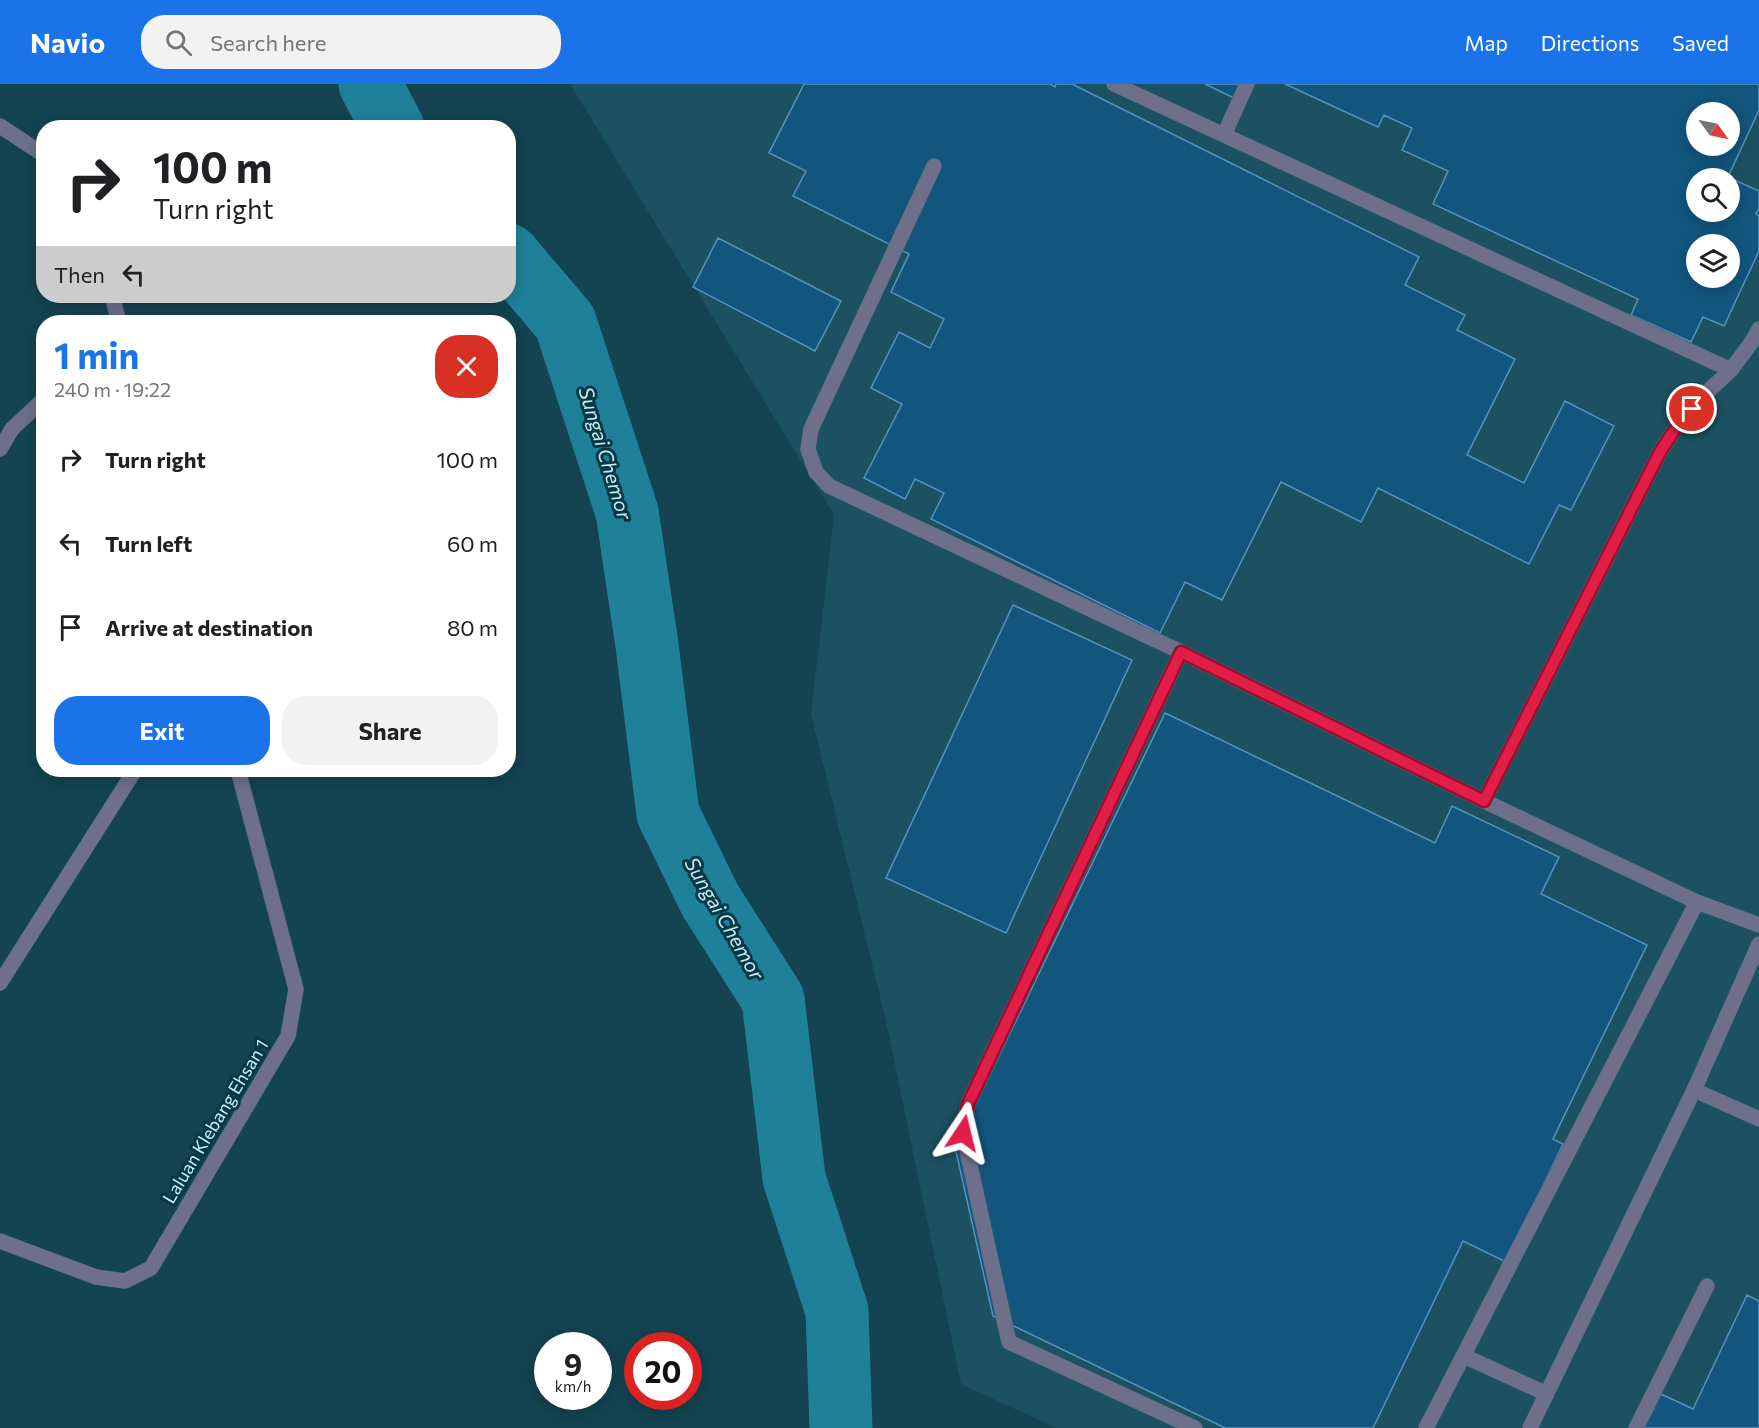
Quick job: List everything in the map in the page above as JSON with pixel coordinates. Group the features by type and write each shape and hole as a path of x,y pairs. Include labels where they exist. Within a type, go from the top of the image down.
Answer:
{"street":[{"path":"1114,84 1731,370"},
{"path":"1224,135 1247,84"},
{"path":"0,126 36,150"},
{"path":"934,166 811,429 808,449 816,472 829,486 1181,652 1484,801 1697,902 1759,925"},
{"path":"1484,801 1660,452 1679,423 1731,370 1752,343 1759,329"},
{"path":"0,449 12,429 36,406"},
{"path":"1181,652 968,1104 963,1133 1009,1342 1195,1428"},
{"path":"0,983 131,777"},
{"name":"Laluan Klebang Ehsan 1","path":"0,1241 96,1277 125,1281 151,1268 288,1036 296,989 240,777"},
{"path":"1426,1428 1697,902"},
{"path":"1530,1428 1694,1090 1759,944"},
{"path":"1694,1090 1759,1119"},
{"path":"1636,1428 1707,1286"},
{"path":"1464,1356 1546,1394"}],"shaded area":[{"path":"570,84 1759,84 1759,1428 1056,1428 961,1384 885,1017 811,714 834,515"}],"building":[{"path":"804,84 1050,84 1055,87 1056,84 1072,84 1419,257 1405,285 1465,315 1457,330 1515,359 1467,455 1524,483 1565,401 1614,426 1571,510 1559,505 1529,564 1378,488 1361,522 1281,482 1222,600 1185,582 1160,633 931,519 944,493 915,479 905,499 864,478 902,404 871,388 899,332 930,348 944,319 891,292 909,254 793,196 806,171 769,153"},
{"path":"1205,84 1244,84 1236,99"},
{"path":"1285,84 1759,84 1759,110 1740,151 1740,102 1686,102 1686,156 1738,156 1732,168 1686,168 1686,222 1740,222 1740,182 1759,191 1759,208 1756,214 1759,216 1759,251 1724,326 1703,317 1691,342 1631,315 1638,299 1433,204 1448,171 1402,150 1412,128 1384,115 1378,127"},
{"path":"718,238 841,301 815,351 693,287"},
{"path":"1013,605 1132,660 1006,933 886,878"},
{"path":"1165,713 1435,843 1452,806 1559,857 1541,894 1647,945 1553,1139 1563,1144 1506,1262 1463,1241 1373,1428 1225,1428 993,1316 955,1147"},
{"path":"1747,1295 1759,1301 1759,1428 1644,1428 1661,1394 1693,1409"}],"waterway":[{"name":"Sungai Chemor","path":"370,84 389,120"},
{"name":"Sungai Chemor","path":"516,264 565,322 627,512 647,645 668,814 710,900 773,999 794,1178 837,1311 841,1428"}],"route":[{"path":"963,1133 968,1104 1181,652 1484,801 1660,452 1679,423 1692,409"}]}
